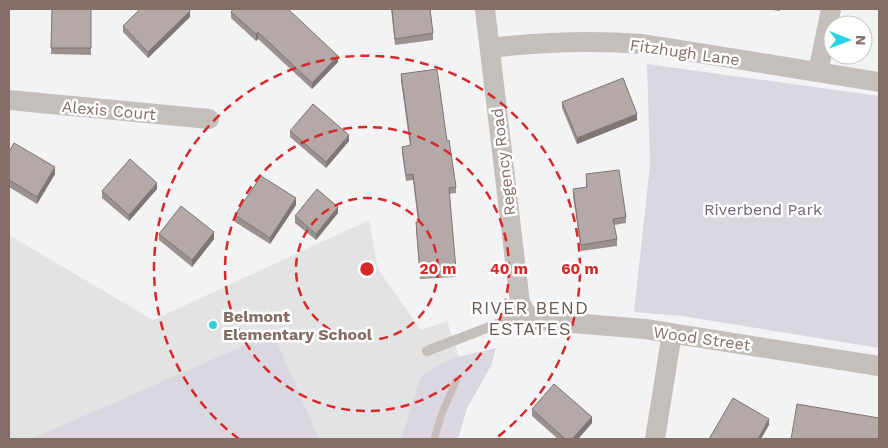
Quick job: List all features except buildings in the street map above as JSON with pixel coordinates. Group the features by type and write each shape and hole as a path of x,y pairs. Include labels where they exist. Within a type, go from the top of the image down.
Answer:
{"street":[{"name":"Regency Road","path":"485,9 520,303 526,313"},
{"path":"818,72 832,9"},
{"name":"Fitzhugh Lane","path":"490,48 588,41 643,44 879,82"},
{"name":"Alexis Court","path":"9,100 209,119"},
{"name":"Wood Street","path":"526,313 536,320 672,333 879,366"},
{"path":"655,439 672,333"}],"lane":[{"path":"427,351 526,313"}],"shaded area":[{"name":"Belmont Elementary School","path":"369,220 378,269 421,330 447,321 462,365 445,439 9,439 9,235 153,320"}],"green space":[{"name":"Riverbend Park","path":"647,64 879,96 879,348 682,316 634,312 650,165"},
{"path":"273,333 319,439 31,439"},
{"path":"496,348 491,366 467,408 458,439 401,439 420,379 428,371 453,358"}],"waterway":[{"path":"434,439 442,413 456,381"}],"place":[{"name":"Belmont Elementary School","path":"213,325"}],"district":[{"name":"RIVER BEND ESTATES","path":"530,318"}]}
